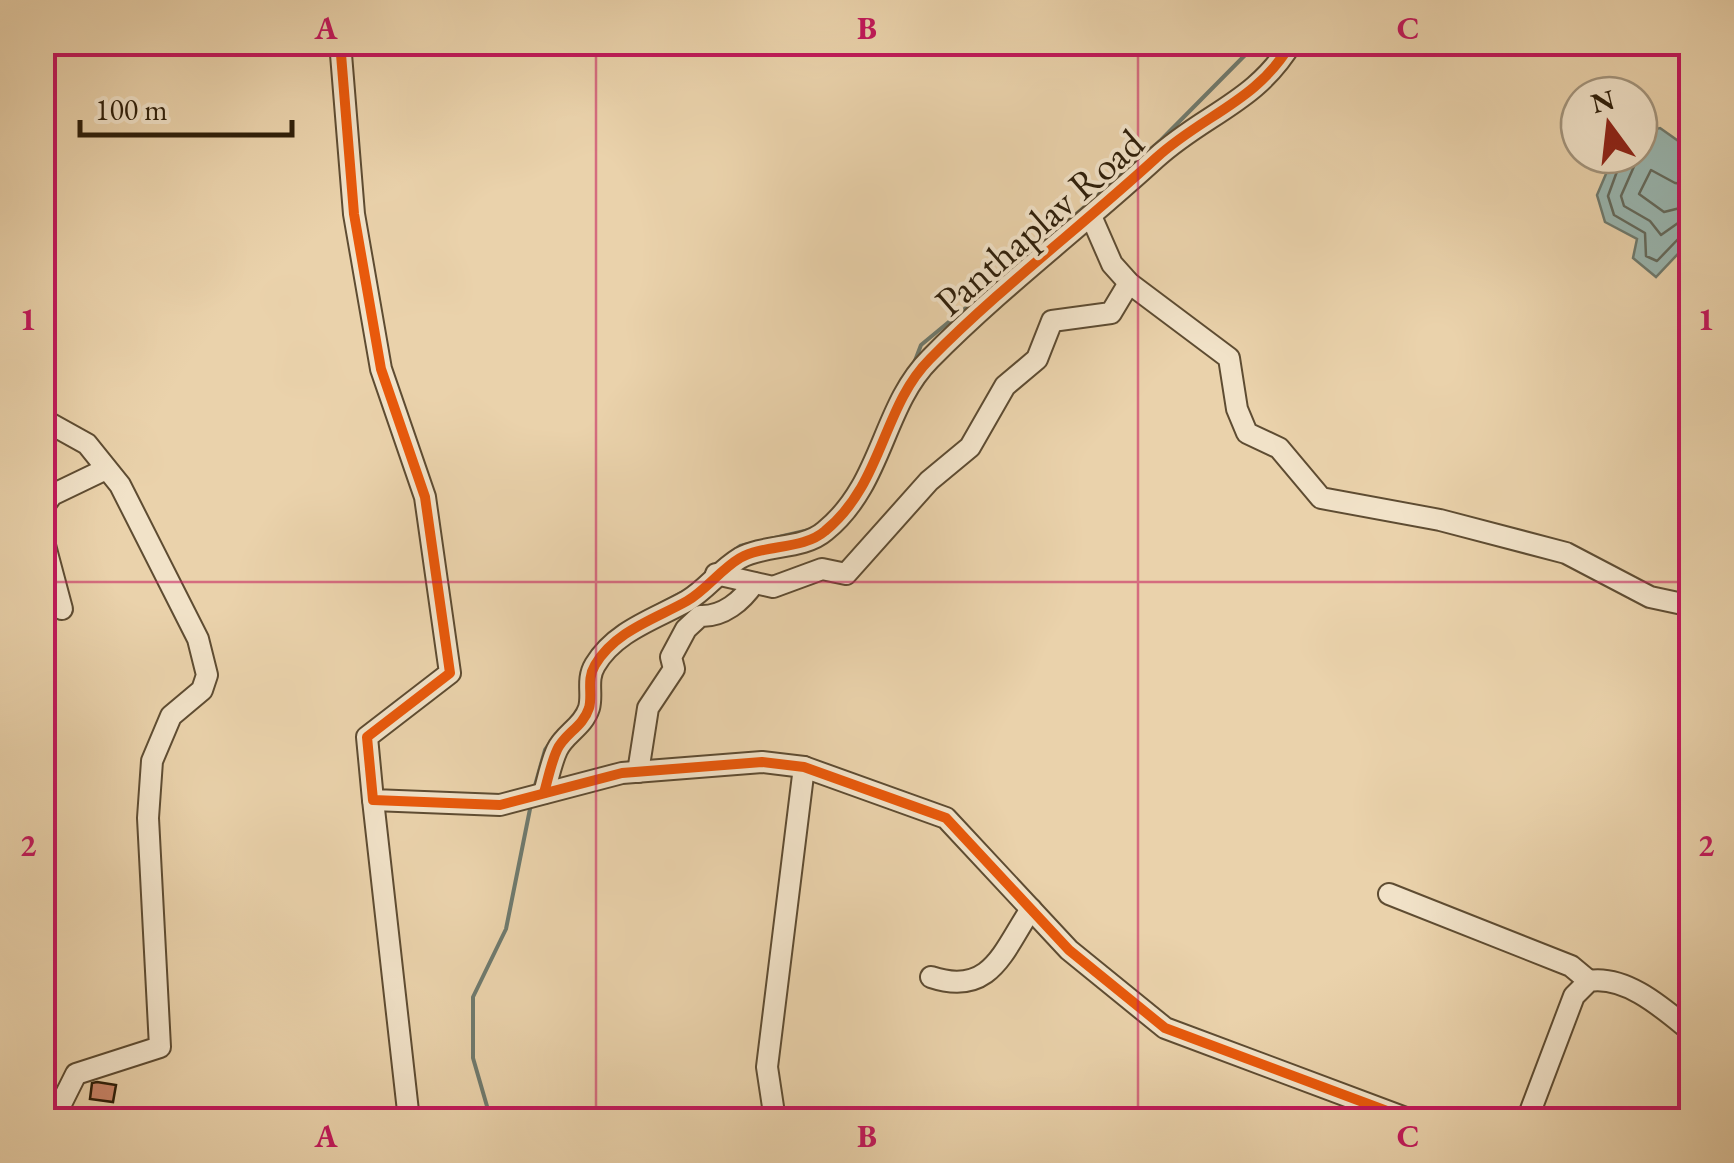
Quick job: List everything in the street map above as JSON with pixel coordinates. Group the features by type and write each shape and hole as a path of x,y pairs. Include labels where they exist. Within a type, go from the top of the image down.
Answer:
{"street":[{"path":"340,42 354,214 380,369 424,497 450,673 367,738 408,1120"},
{"name":"Panthaplav Road","path":"536,796 558,747 579,726 589,707 588,684 601,657 631,630 688,600 742,557 822,534 854,502 870,476 916,372 1043,254 1157,157 1203,122 1246,98 1276,71 1292,42"},
{"path":"1091,216 1112,264 1129,283 1229,358 1237,409 1247,432 1279,448 1322,498 1440,520 1566,553 1650,597 1692,606"},
{"path":"716,574 773,587 822,570 846,574 929,481 970,448 1005,386 1036,359 1052,321 1111,313 1129,283"},
{"path":"42,419 87,444 104,470 120,485 198,639 207,675 202,690 171,716 152,761 148,818 160,1048 76,1074 53,1120"},
{"path":"42,509 52,495 104,470"},
{"path":"42,534 62,609"},
{"path":"638,772 648,708 674,670 671,657 686,629 700,616 712,617 743,599 754,583"},
{"path":"373,800 500,805 638,772 762,762 804,767 946,818 1092,970 1165,1028 1411,1120"},
{"path":"775,1120 767,1067 804,767"},
{"path":"1389,894 1571,966 1589,981 1606,982 1658,1004 1692,1032"},
{"path":"931,977 953,984 982,976 998,963 1031,908"},
{"path":"1527,1120 1574,996 1589,981"}],"water":[{"path":"1659,128 1691,150 1692,239 1656,277 1633,258 1637,239 1605,222 1597,195 1606,175 1659,175"}],"building":[{"path":"92,1083 116,1085 113,1102 90,1099"}],"waterway":[{"path":"1050,237 1161,140 1258,42"},
{"path":"913,366 921,345 1008,273"},
{"path":"712,567 740,546 809,530"},
{"path":"643,613 683,592"},
{"path":"534,789 545,750 556,734"},
{"path":"491,1120 473,1058 473,997 506,929 531,804"}],"cycle path":[{"path":"340,42 354,214 381,369 425,497 450,673 367,737 373,800 500,805 622,773 762,762 804,767 946,818 1069,950 1165,1028 1411,1120"},
{"path":"544,793 557,750 589,708 592,671 603,653 636,627 694,596 740,558 806,541 825,531 859,491 902,400 930,359 1156,158 1263,79 1292,42"}]}
